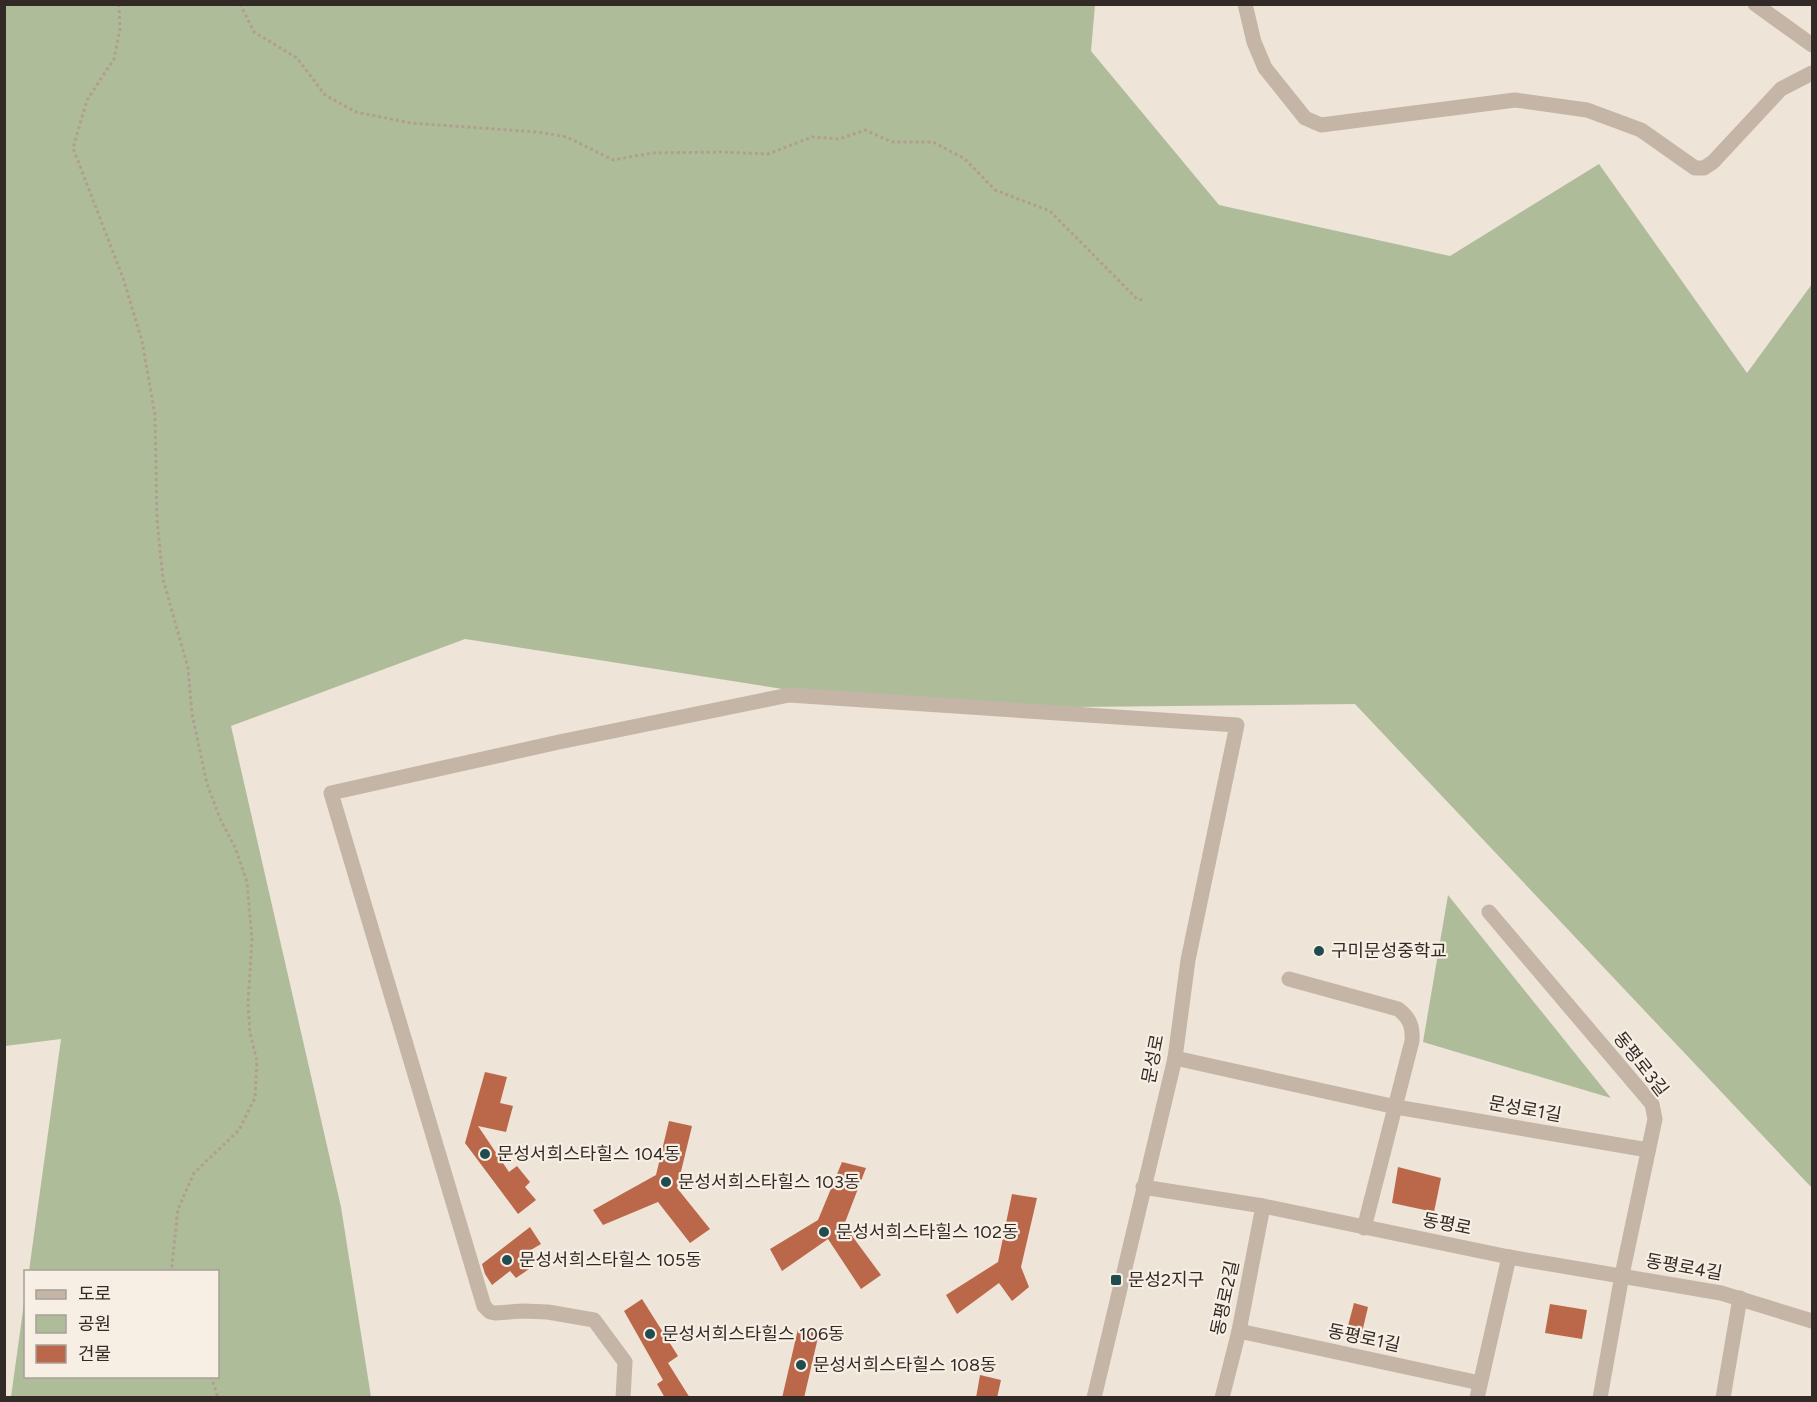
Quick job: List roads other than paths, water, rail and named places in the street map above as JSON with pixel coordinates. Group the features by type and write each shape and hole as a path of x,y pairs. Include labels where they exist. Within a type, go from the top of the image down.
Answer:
{"street":[{"path":"1245,4 1254,42 1265,68 1305,118 1321,124 1515,100 1587,110 1641,130 1695,168 1704,168 1713,162 1781,89 1812,73"},
{"path":"1755,4 1812,45"},
{"name":"문성로","path":"623,1398 625,1362 594,1320 539,1312 495,1313 490,1312 484,1306 331,793 559,742 789,695 1237,725 1188,960 1175,1058 1094,1398"},
{"name":"동평로3길","path":"1489,912 1652,1104 1655,1119 1622,1275"},
{"path":"1289,979 1398,1009 1410,1022 1413,1032 1412,1041 1364,1228"},
{"name":"문성로1길","path":"1175,1058 1396,1107 1648,1150"},
{"name":"동평로","path":"1143,1187 1263,1206 1509,1257 1622,1275"},
{"name":"동평로2길","path":"1222,1398 1239,1331 1263,1206"},
{"path":"1479,1390 1509,1257"},
{"path":"1600,1398 1622,1275"},
{"name":"동평로4길","path":"1622,1275 1740,1298 1812,1321"},
{"name":"동평로4길","path":"1723,1398 1740,1298"},
{"name":"동평로1길","path":"1239,1331 1479,1390"}],"place":[{"name":"구미문성중학교","path":"1319,951"},
{"name":"문성서희스타힐스 104동","path":"485,1154"},
{"name":"문성서희스타힐스 103동","path":"666,1182"},
{"name":"문성서희스타힐스 102동","path":"824,1232"},
{"name":"문성서희스타힐스 105동","path":"507,1260"},
{"name":"문성2지구","path":"1116,1280"},
{"name":"문성서희스타힐스 106동","path":"650,1334"},
{"name":"문성서희스타힐스 108동","path":"801,1365"}]}
